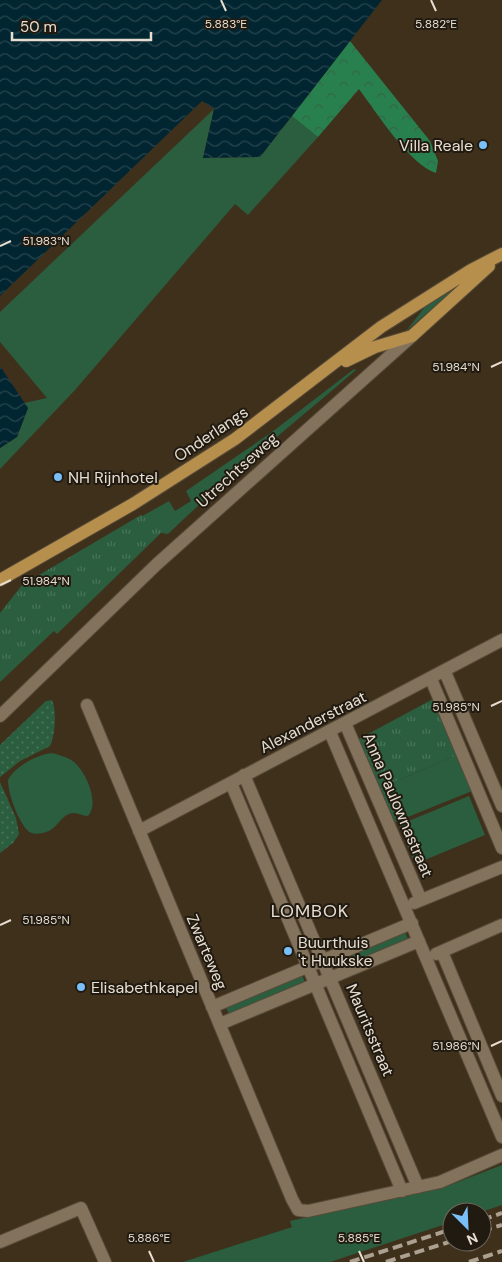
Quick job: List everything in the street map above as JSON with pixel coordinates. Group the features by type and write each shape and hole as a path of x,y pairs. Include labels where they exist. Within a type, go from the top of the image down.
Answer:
{"main road":[{"name":"Utrechtseweg","path":"412,336 502,254"},
{"name":"Onderlangs","path":"0,580 133,504 219,449 308,385 381,327 471,270 502,254"},
{"name":"Onderlangs","path":"308,385 354,356 412,336"}],"street":[{"name":"Utrechtseweg","path":"0,716 157,564 412,336"},
{"name":"Alexanderstraat","path":"139,831 445,672 502,640"},
{"path":"445,672 502,806"},
{"path":"431,679 502,848"},
{"name":"Zwarteweg","path":"88,705 298,1210 308,1211 402,1190"},
{"name":"Anna Paulownastraat","path":"345,724 421,900"},
{"path":"330,732 502,1137"},
{"name":"Mauritsstraat","path":"244,775 324,960 418,1187"},
{"name":"Mauritsstraat","path":"231,783 402,1190"},
{"path":"405,907 502,867"},
{"path":"212,1007 412,923"},
{"path":"426,958 502,925"},
{"path":"220,1024 419,941"},
{"path":"442,952 502,1096"},
{"path":"402,1190 440,1182 502,1155"},
{"path":"0,1242 81,1208 106,1262"}],"green space":[{"path":"350,41 430,141 438,161 436,173 415,160 394,137 359,89 318,137 292,116"},
{"path":"214,109 203,158 260,157 292,116 318,137 248,215 235,204 75,390 0,469 0,448 17,437 28,408 24,403 47,398 0,342 0,312"},
{"path":"454,288 453,291 406,331 428,303"},
{"path":"354,369 356,370 237,471 168,534 162,533 137,519 169,501 175,511 191,501 186,491 272,432"},
{"path":"141,515 163,531 57,634 54,631 0,682 0,613 22,585"},
{"path":"433,699 457,755 378,789 357,740"},
{"path":"52,700 55,723 50,746 20,761 0,777 0,745 46,701"},
{"path":"52,753 72,760 79,767 90,788 93,803 91,810 88,816 74,813 69,814 50,830 41,833 29,832 17,813 8,780 15,770 27,762"},
{"path":"457,755 472,791 393,823 378,789"},
{"path":"0,782 16,818 19,834 13,843 0,853"},
{"path":"469,796 485,835 415,864 399,825"},
{"path":"405,932 408,939 337,968 334,962"},
{"path":"302,975 305,982 229,1014 226,1007"},
{"path":"502,1165 502,1205 492,1208 492,1202 442,1202 442,1225 330,1262 183,1262 292,1227 290,1221 445,1187"}],"water":[{"path":"0,0 382,0 260,157 203,158 214,109 202,101 0,296"},
{"path":"0,366 28,408 17,437 0,448"}],"railway":[{"path":"492,1216 502,1213"},
{"path":"492,1228 502,1225"},
{"path":"350,1262 442,1232"},
{"path":"386,1262 442,1244"},
{"path":"469,1262 502,1251"}],"place":[{"name":"Villa Reale","path":"483,145"},
{"name":"NH Rijnhotel","path":"58,477"},
{"name":"Buurthuis 't Huukske","path":"288,951"},
{"name":"Elisabethkapel","path":"81,987"}],"district":[{"name":"LOMBOK","path":"310,911"}]}
